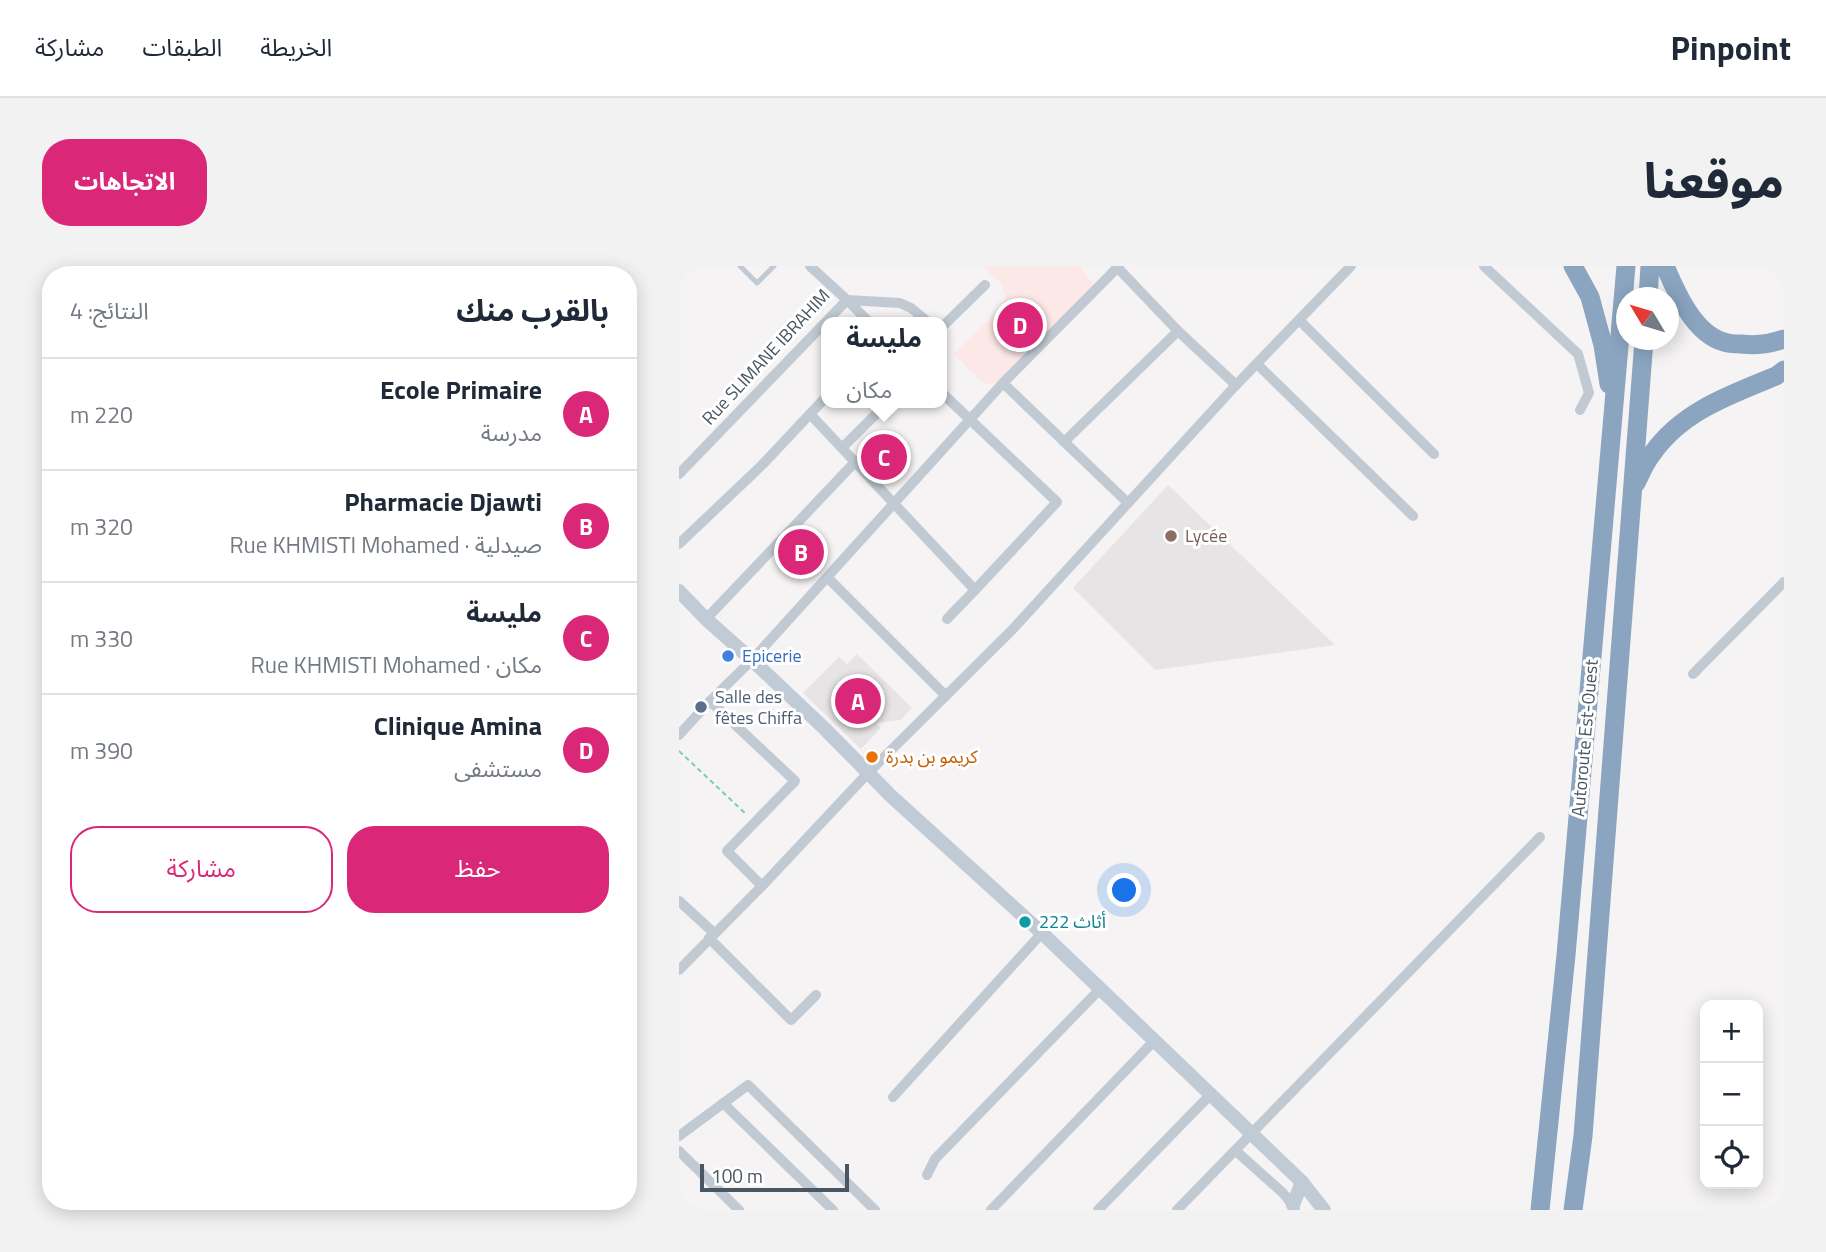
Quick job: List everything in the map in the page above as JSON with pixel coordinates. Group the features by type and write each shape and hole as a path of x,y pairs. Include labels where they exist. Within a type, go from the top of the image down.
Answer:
{"highway":[{"path":"1573,266 1590,298 1603,345 1614,416"},
{"name":"Autoroute Est-Ouest","path":"1540,1210 1566,955 1626,266"},
{"path":"1649,287 1650,266"},
{"path":"1665,266 1684,307 1706,332 1723,342 1748,345 1770,344 1784,339"},
{"name":"Autoroute Est-Ouest","path":"1573,1210 1583,1136 1643,350"},
{"path":"1632,490 1651,455 1665,437 1684,420 1707,405 1776,376 1784,370"}],"main road":[{"path":"679,591 1302,1182 1324,1210"},
{"path":"1295,1207 1302,1182"}],"street":[{"name":"Rue SLIMANE IBRAHIM","path":"810,266 847,300 831,317"},
{"path":"679,970 868,773 1012,630 1236,385 1351,266"},
{"path":"1484,266 1578,354 1589,393 1580,411"},
{"path":"679,735 828,578 1003,383 1118,267 1178,331 1236,385"},
{"path":"947,322 985,285"},
{"path":"847,300 864,317"},
{"path":"847,300 900,303 923,317"},
{"path":"1299,320 1434,454"},
{"name":"Rue SLIMANE IBRAHIM","path":"679,474 821,327"},
{"path":"1064,442 1178,331"},
{"path":"1257,364 1413,516"},
{"path":"1003,383 1128,503"},
{"path":"947,398 1057,502 947,619"},
{"path":"679,544 762,465 821,402"},
{"path":"843,447 882,408"},
{"path":"810,414 975,590"},
{"path":"706,619 856,461"},
{"path":"828,578 946,696"},
{"path":"1693,674 1784,582"},
{"path":"710,701 795,780 727,851 762,886"},
{"path":"1177,1210 1540,837"},
{"path":"679,901 791,1020 816,995"},
{"path":"893,1097 1042,933"},
{"path":"927,1175 935,1159 1100,989"},
{"path":"992,1210 1154,1041"},
{"path":"679,1136 748,1085 875,1210"},
{"path":"1098,1210 1210,1095"},
{"path":"723,1103 833,1210"},
{"path":"679,1151 739,1210"},
{"path":"1236,1151 1295,1207"}],"lane":[{"path":"740,266 757,283 774,266"}],"path":[{"path":"679,751 755,822"}],"shaded area":[{"path":"982,266 1080,266 1095,287 995,384 983,383 953,354 999,310 1006,298 1002,284"},
{"name":"Lycée","path":"1168,485 1335,645 1155,670 1073,588"},
{"path":"857,654 912,708 901,720 876,723 881,728 861,749 803,693 839,657 847,664"}],"place":[{"name":"Clinique Amina","path":"1020,325"},
{"name":"مليسة","path":"884,457"},
{"name":"Lycée","path":"1171,536"},
{"name":"Pharmacie Djawti","path":"801,552"},
{"name":"Epicerie","path":"728,656"},
{"name":"Ecole Primaire","path":"858,701"},
{"name":"Salle des fêtes Chiffa","path":"701,707"},
{"name":"كريمو بن بدرة","path":"872,757"},
{"name":"أثاث 222","path":"1025,922"}]}
